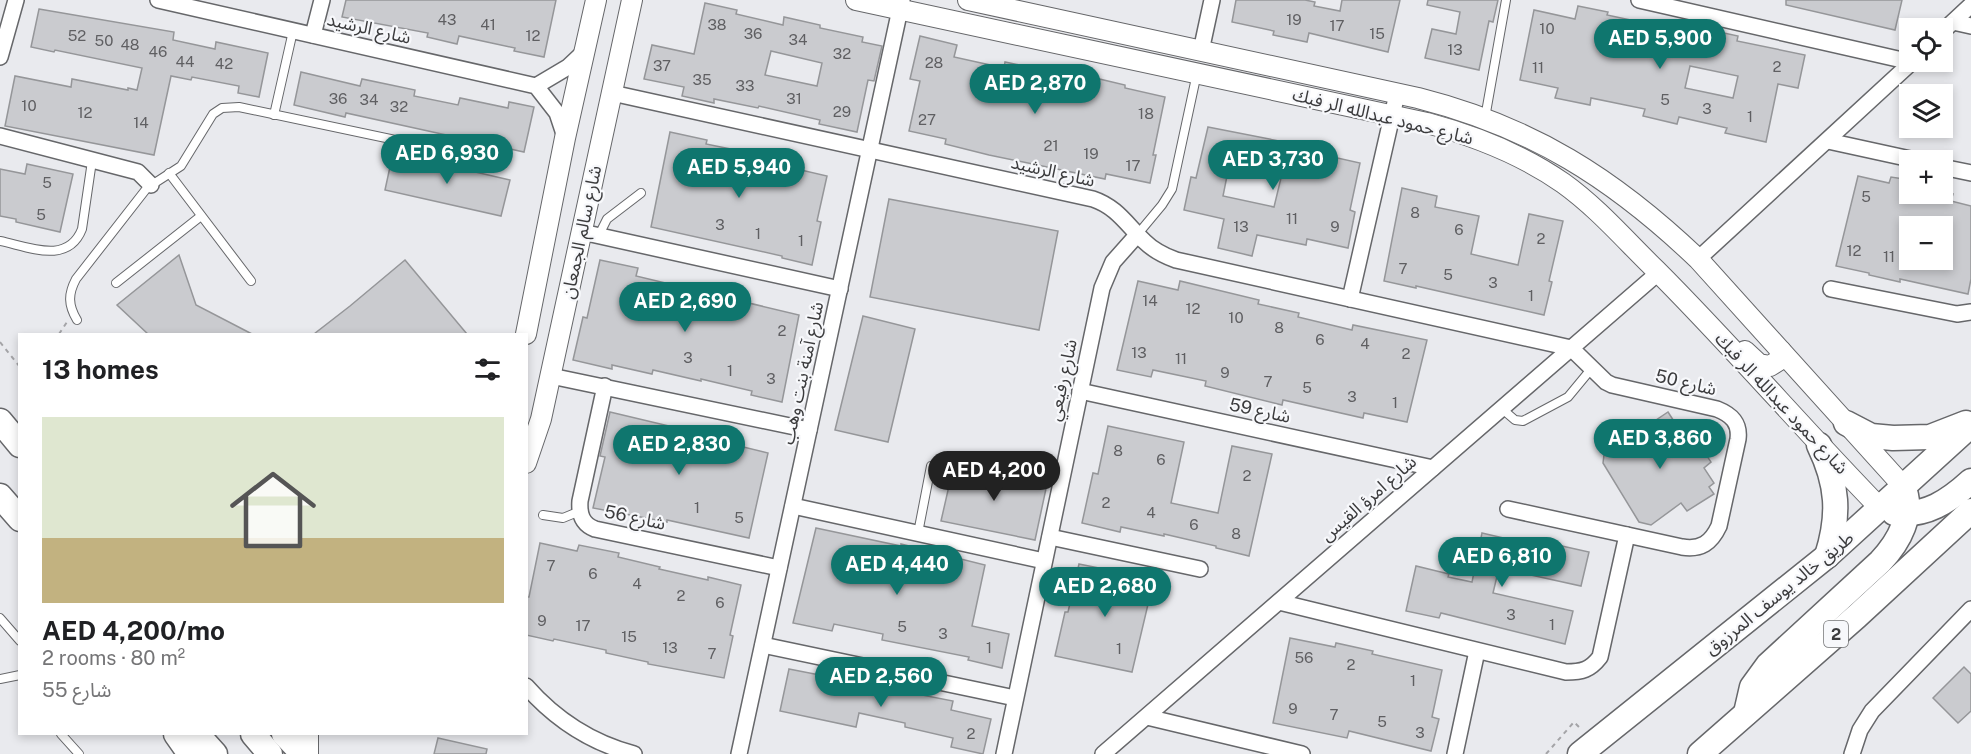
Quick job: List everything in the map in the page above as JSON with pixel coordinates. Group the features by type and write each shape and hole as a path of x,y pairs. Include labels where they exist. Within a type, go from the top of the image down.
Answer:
{"main road":[{"path":"0,422 18,443"},
{"path":"1846,423 1871,436 1893,438 1930,437 1971,423"},
{"name":"طريق خالد يوسف المرزوق","path":"1580,754 1827,556 1971,423"},
{"path":"1819,445 1828,462 1836,500 1836,519 1827,556"},
{"path":"1880,508 1893,513 1907,514 1928,510 1944,503 1971,481"},
{"path":"1746,713 1748,700 1759,675 1888,553 1901,534 1907,514 1908,500 1903,486"},
{"path":"0,496 18,517"},
{"name":"2","path":"1700,754 1971,512"},
{"path":"177,735 190,754"},
{"path":"198,735 215,754"},
{"path":"254,735 270,754"},
{"path":"285,735 303,754"}],"street":[{"path":"0,57 16,0"},
{"name":"شارع الرشيد","path":"158,0 536,86"},
{"path":"313,35 322,0"},
{"name":"شارع سالم الجمعان","path":"526,333 565,138 596,0"},
{"name":"شارع سالم الجمعان","path":"528,460 542,419 551,376 591,233 587,201 632,0"},
{"name":"شارع حمود عبدالله الر فبك","path":"856,0 901,5 1444,128 1504,150 1564,184 1592,207 1719,333 1819,445 1880,508"},
{"name":"شارع حمود عبدالله الر فبك","path":"968,0 1438,103 1485,118 1555,150 1612,186 1657,221 1698,259 1903,486"},
{"path":"1201,51 1212,0"},
{"path":"1639,0 1680,4 1899,59"},
{"name":"شارع آمنة بنت وهب","path":"739,754 901,5"},
{"path":"1953,22 1971,5"},
{"path":"1953,27 1971,26"},
{"path":"565,138 556,113 536,86 568,67 585,51"},
{"path":"1698,259 1900,72"},
{"name":"شارع الرشيد","path":"612,93 1093,199 1110,206 1152,248 1176,260 1571,348"},
{"path":"1350,299 1397,94"},
{"path":"0,136 138,172 151,185"},
{"path":"1828,141 1899,157"},
{"path":"1953,169 1971,173"},
{"path":"1592,207 1596,195 1606,187 1612,186"},
{"path":"555,196 566,209 578,208 587,201"},
{"path":"591,233 840,289"},
{"name":"شارع رفيعي","path":"1004,754 1102,288 1107,273 1117,257 1137,235"},
{"name":"شارع امرؤ القيس","path":"1103,754 1658,273"},
{"path":"1831,289 1957,314 1971,312"},
{"path":"1719,333 1731,338 1764,366 1774,364 1781,351"},
{"name":"شارع 50","path":"1508,509 1690,549 1707,544 1719,526 1738,439 1738,427 1731,417 1722,411 1617,387 1606,382 1571,348"},
{"path":"551,376 809,430"},
{"name":"شارع 56","path":"605,386 580,501 580,511 584,522 595,529 779,568"},
{"name":"شارع 59","path":"1080,391 1432,468"},
{"path":"793,506 1044,561"},
{"path":"1279,602 1566,672 1581,672 1592,667 1600,657 1626,535"},
{"path":"1050,537 1200,569"},
{"path":"1852,754 1860,730 1872,711 1971,609"},
{"path":"763,645 1016,698"},
{"path":"1455,754 1477,651"},
{"path":"528,688 538,700 571,726 597,741 634,754"},
{"path":"1147,717 1302,754"},
{"path":"308,735 308,754"}],"lane":[{"path":"1485,118 1506,0"},
{"path":"274,115 293,31"},
{"path":"1137,235 1172,189 1197,72"},
{"path":"77,320 69,303 76,279 151,185 185,160 209,118 217,111 231,106 490,160"},
{"path":"0,241 48,251 58,252 69,248 82,229 92,161"},
{"path":"170,173 251,281"},
{"path":"591,233 641,193"},
{"path":"116,283 201,216"},
{"path":"1501,408 1515,420 1522,421 1568,397 1592,368"},
{"path":"918,533 931,466"},
{"path":"543,515 563,518 580,511"},
{"path":"0,618 18,639"},
{"path":"0,679 18,675"},
{"path":"62,735 79,754"}],"path":[{"path":"0,342 18,364"},
{"path":"1546,754 1574,722"}],"building":[{"path":"346,0 556,0 544,57 459,36 457,44 427,37 428,33 342,17"},
{"path":"1236,0 1305,0 1315,2 1314,6 1340,11 1342,0 1400,0 1388,52 1309,33 1307,42 1273,35 1274,31 1232,22"},
{"path":"1428,0 1498,0 1493,22 1489,21 1479,70 1425,58 1432,29 1456,34 1460,12 1427,5"},
{"path":"1786,0 1902,0 1895,30 1786,5"},
{"path":"705,3 737,10 736,14 783,25 784,17 820,25 820,28 863,37 862,42 882,46 874,81 868,80 857,132 819,124 820,120 759,106 758,108 714,99 714,103 682,96 684,87 644,79 652,45 694,54","holes":["771,51 822,63 817,86 765,75"]},
{"path":"1578,6 1608,12 1607,15 1682,31 1683,24 1738,36 1737,41 1805,55 1798,88 1778,84 1766,142 1725,133 1727,128 1679,117 1677,124 1643,116 1645,109 1591,98 1590,105 1555,98 1558,88 1520,80 1534,10 1575,19","holes":["1690,66 1738,76 1733,98 1685,88"]},
{"path":"39,9 174,32 173,40 215,49 216,42 268,53 259,97 238,93 239,86 192,77 191,80 171,76 154,155 5,126 15,76 71,87 72,79 137,90 142,68 31,47"},
{"path":"920,36 957,45 954,57 1004,68 1005,62 1038,69 1037,74 1089,85 1091,77 1165,97 1153,155 1156,155 1150,183 1106,174 1105,179 989,155 945,144 946,139 909,131 920,81 910,79"},
{"path":"301,72 360,86 362,79 415,90 414,96 458,105 460,98 508,108 509,102 534,107 524,152 346,113 345,117 294,105"},
{"path":"1208,127 1325,150 1324,155 1360,163 1350,210 1355,212 1348,248 1307,239 1306,245 1257,235 1252,256 1218,248 1224,219 1184,210 1191,177 1196,178","holes":["1229,166 1281,178 1274,207 1223,196"]},
{"path":"670,132 707,140 706,144 789,161 788,167 827,176 817,221 821,222 812,265 782,258 782,256 651,227"},
{"path":"393,153 510,180 501,216 385,190"},
{"path":"27,164 73,174 60,232 0,216 0,169 25,174"},
{"path":"1858,176 1889,183 1891,177 1899,178 1899,204 1953,204 1953,202 1971,206 1971,279 1968,294 1900,279 1900,282 1869,275 1869,273 1836,266"},
{"path":"1402,188 1437,196 1435,207 1479,216 1471,254 1518,265 1529,214 1563,221 1549,281 1552,282 1544,315 1384,281"},
{"path":"889,199 1058,231 1039,330 870,297"},
{"path":"179,255 196,305 250,333 147,333 117,305"},
{"path":"405,260 466,333 315,333"},
{"path":"600,260 638,268 636,276 799,315 782,402 751,395 752,391 701,379 701,381 653,370 652,374 612,365 612,369 573,360 583,317 587,318"},
{"path":"1138,281 1178,290 1180,281 1259,300 1258,304 1299,313 1298,317 1352,330 1353,325 1427,340 1407,422 1364,413 1363,418 1283,400 1282,405 1205,386 1206,381 1153,370 1151,377 1117,370"},
{"path":"863,316 915,329 888,442 835,430"},
{"path":"610,412 732,441 731,444 768,453 749,538 667,520 667,522 593,508 605,457 600,456"},
{"path":"1668,412 1677,426 1684,421 1711,462 1704,468 1714,483 1709,487 1714,494 1687,511 1681,503 1651,525 1639,522 1603,463 1604,455"},
{"path":"1108,426 1184,442 1171,503 1218,513 1232,446 1272,454 1249,556 1164,534 1164,536 1121,527 1120,532 1082,523 1093,473 1098,474"},
{"path":"954,464 1047,484 1035,540 941,521"},
{"path":"816,528 901,546 901,544 985,565 972,626 1009,634 1002,668 968,660 969,657 882,640 883,634 834,624 832,631 793,623"},
{"path":"1482,533 1534,545 1535,540 1589,552 1581,586 1499,568 1493,593 1573,611 1565,644 1441,613 1439,618 1406,611 1416,566 1472,582"},
{"path":"540,543 577,551 579,545 619,553 618,557 660,567 659,569 741,585 730,635 733,636 724,678 648,664 648,662 606,653 606,650 528,635 529,597"},
{"path":"1079,564 1154,579 1132,672 1055,656"},
{"path":"1290,638 1335,647 1336,643 1442,670 1432,717 1439,719 1431,751 1349,731 1347,738 1273,723"},
{"path":"1964,667 1971,674 1971,711 1958,723 1933,698"},
{"path":"789,669 953,701 951,710 991,719 983,754 951,747 953,738 905,727 905,723 859,713 856,727 780,711"},
{"path":"438,738 487,749 486,754 434,754"}]}
